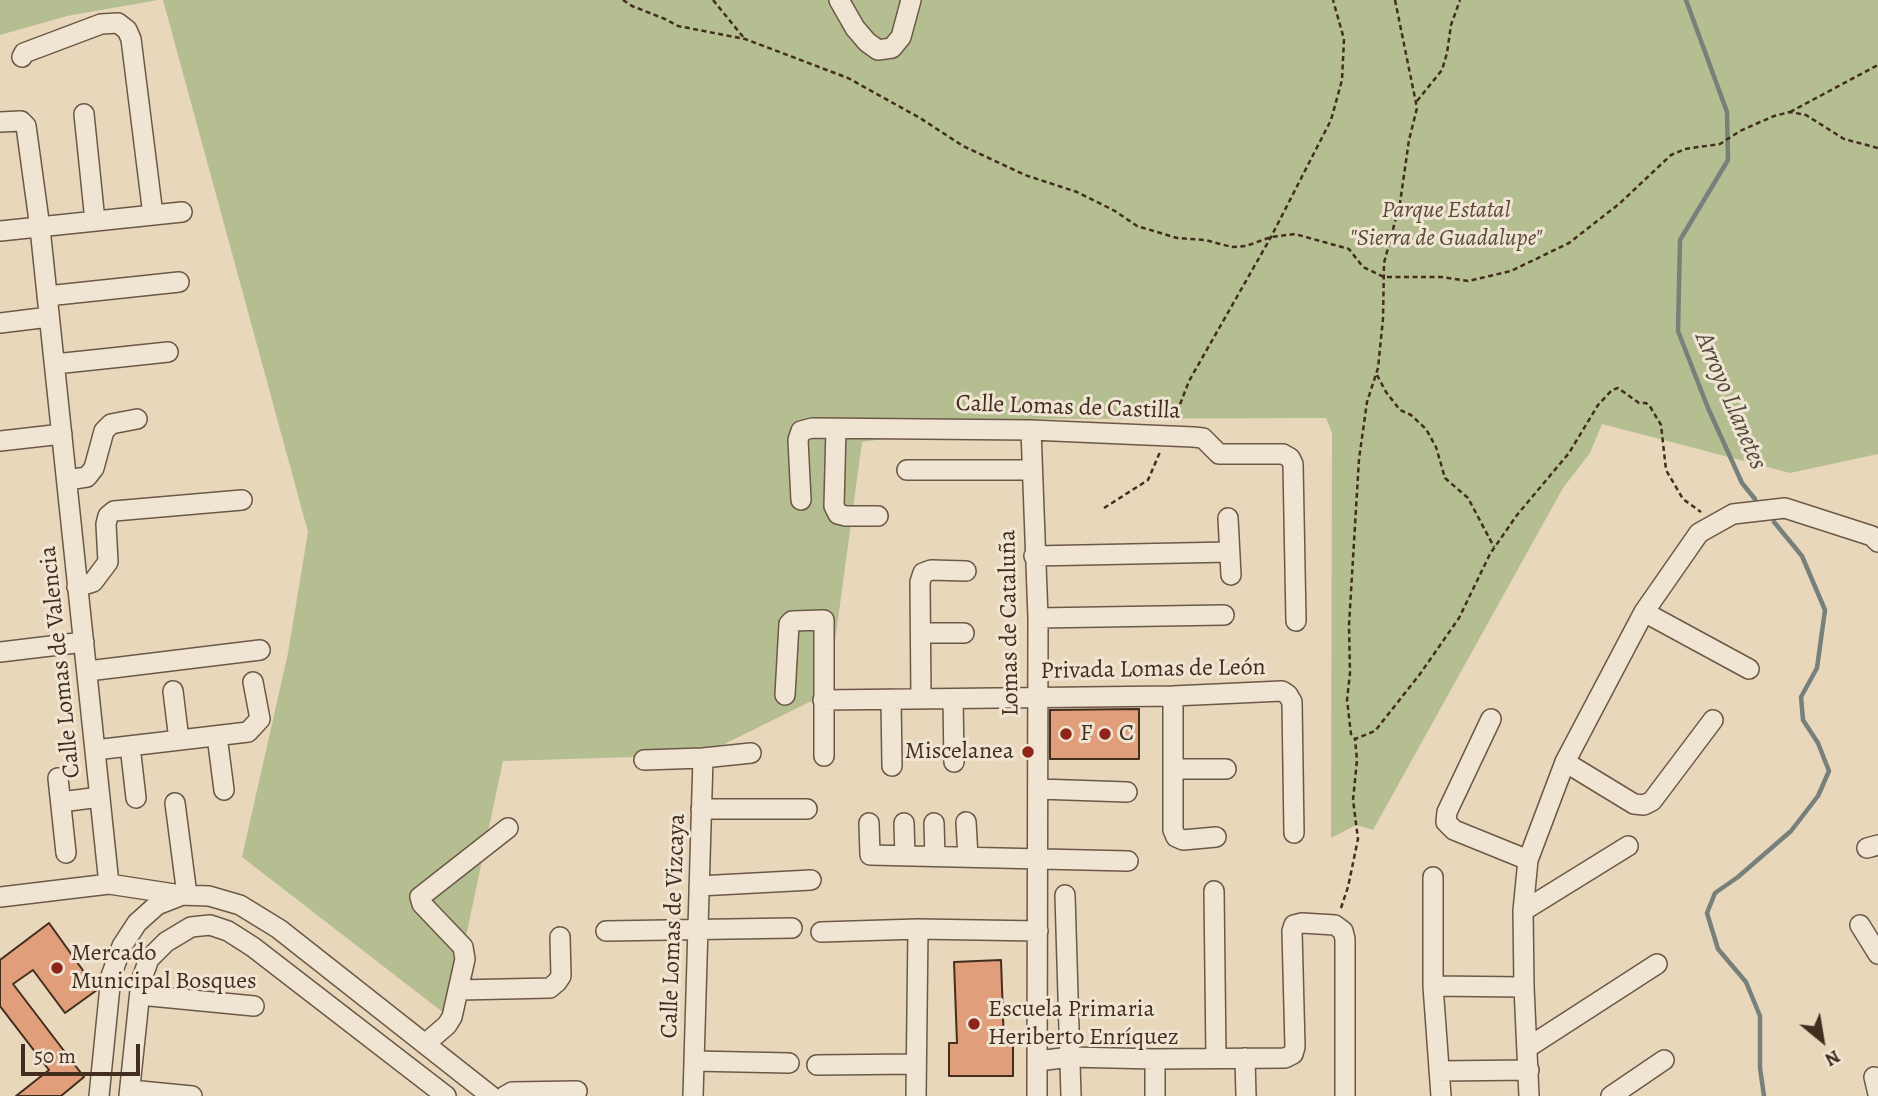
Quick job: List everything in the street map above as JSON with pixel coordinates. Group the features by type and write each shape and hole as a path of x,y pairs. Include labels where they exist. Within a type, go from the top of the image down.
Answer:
{"street":[{"path":"839,0 855,28 878,50 892,48 901,37 912,0"},
{"path":"22,57 24,53 101,24 118,23 127,30 131,39 153,215"},
{"path":"84,114 95,221"},
{"name":"Calle Lomas de Valencia","path":"0,122 25,122 50,317 109,884"},
{"path":"0,231 182,212"},
{"path":"47,296 179,282"},
{"path":"0,323 50,317"},
{"path":"55,364 168,352"},
{"path":"67,480 87,477 94,468 104,431 111,425 137,419"},
{"name":"Calle Lomas de Castilla","path":"801,500 798,440 801,431 812,428 1031,430 1168,436 1203,438 1219,454 1283,454 1290,458 1293,464 1296,621"},
{"path":"836,428 834,506 838,513 846,516 878,516"},
{"name":"Lomas de Cataluña","path":"1031,430 1038,618 1037,1096"},
{"path":"0,441 62,434"},
{"path":"907,470 1031,470"},
{"path":"77,587 93,582 108,562 106,524 108,516 114,511 242,500"},
{"path":"1529,1096 1523,911 1528,860 1565,762 1644,612 1699,533 1733,514 1785,508 1876,533"},
{"path":"1228,518 1231,575"},
{"path":"1034,556 1229,552"},
{"path":"920,699 922,573 930,570 966,571"},
{"path":"1644,612 1749,669"},
{"path":"1038,618 1224,615"},
{"path":"785,695 789,624 792,621 824,620 824,756"},
{"path":"922,634 964,633"},
{"path":"0,652 84,642"},
{"path":"88,671 260,650"},
{"path":"95,750 248,732 260,719 253,682"},
{"path":"173,691 179,740"},
{"name":"Privada Lomas de León","path":"823,700 1173,696 1282,691 1292,702 1294,833"},
{"path":"1173,696 1173,830 1176,837 1183,839 1216,837"},
{"path":"891,699 892,766"},
{"path":"953,699 954,762"},
{"path":"1491,719 1447,812 1446,822 1454,830 1528,860"},
{"path":"1565,762 1634,804 1644,805 1652,801 1713,720"},
{"path":"217,736 224,790"},
{"path":"130,746 136,798"},
{"path":"644,760 751,753"},
{"name":"Calle Lomas de Vizcaya","path":"694,1096 703,758"},
{"path":"1174,769 1226,769"},
{"path":"58,778 66,853"},
{"path":"1039,789 1127,792"},
{"path":"61,802 100,797"},
{"path":"175,803 184,895"},
{"path":"701,809 807,809"},
{"path":"966,822 968,857"},
{"path":"869,823 870,855 1128,861"},
{"path":"904,823 905,856"},
{"path":"934,823 935,856"},
{"path":"425,1044 447,1025 452,1017 465,959 463,947 422,904 420,897 508,828"},
{"path":"1523,911 1628,846"},
{"path":"1433,877 1433,986 1441,1096"},
{"path":"699,886 811,880"},
{"path":"0,897 109,884 209,896 240,905 279,929 491,1096"},
{"path":"1214,891 1216,1058"},
{"path":"99,1096 111,976 122,946 136,923 157,905 184,895"},
{"path":"1065,895 1071,1096"},
{"path":"192,1096 130,1093 140,995 149,959 166,942 191,927 210,925 228,931 254,947 441,1095"},
{"path":"1038,1061 1070,1057 1285,1058 1293,1054 1295,1046 1294,925 1335,925 1343,931 1345,939 1345,1096"},
{"path":"1860,925 1878,954"},
{"path":"606,931 792,928"},
{"path":"821,932 918,929 1038,932"},
{"path":"916,1096 918,929"},
{"path":"459,990 550,988 561,976 561,937"},
{"path":"1527,1048 1657,964"},
{"path":"1433,986 1524,987"},
{"path":"140,995 254,1006"},
{"path":"371,1038 390,1016"},
{"path":"1245,1058 1246,1096"},
{"path":"1155,1059 1155,1096"},
{"path":"1611,1096 1664,1060"},
{"path":"694,1061 789,1063"},
{"path":"817,1065 916,1064"},
{"path":"1439,1071 1529,1070"},
{"path":"505,1096 512,1092 577,1091"}],"path":[{"path":"623,0 678,26 745,39 848,78 932,125 963,146 1025,176 1077,192 1115,211 1137,226 1177,238 1205,240 1231,247 1295,234 1349,249 1363,267 1384,277 1441,277 1468,281 1511,271 1569,243 1619,204 1671,155 1685,149 1720,144 1740,131 1790,112 1878,65"},
{"path":"713,0 745,39"},
{"path":"1104,508 1148,480 1189,381 1271,237 1331,120 1342,80 1345,38 1334,0"},
{"path":"1335,925 1348,887 1358,839 1353,800 1357,760 1355,739 1348,720 1347,700 1359,458 1365,416 1377,375 1383,318 1384,263 1400,203 1409,140 1417,108 1395,0"},
{"path":"1416,101 1441,70 1460,0"},
{"path":"1790,112 1806,115 1844,139 1878,148"},
{"path":"1377,375 1400,410 1411,415 1426,429 1436,447 1445,478 1468,498 1494,548"},
{"path":"1355,739 1375,731 1434,656 1459,618 1494,548 1517,515 1569,453 1606,394 1618,388 1651,408 1661,425 1666,470 1683,499 1700,511 1711,526"}],"green space":[{"path":"0,0 158,0 67,16 0,35"},
{"name":"Parque Estatal \"Sierra de Guadalupe\"","path":"163,0 1878,0 1878,454 1790,473 1602,424 1590,453 1563,488 1373,830 1356,825 1331,838 1332,433 1326,418 1023,419 862,442 828,693 702,755 503,761 449,1017 242,857 288,653 308,532"}],"building":[{"path":"1139,709 1139,759 1050,759 1050,710"},
{"path":"49,923 97,990 65,1013 33,970 13,984 84,1077 61,1096 16,1096 49,1070 0,1006 0,960"},
{"path":"1001,960 1004,1043 1013,1043 1013,1076 949,1076 949,1043 957,1043 954,962"}],"waterway":[{"name":"Arroyo Llanetes","path":"1686,0 1727,112 1728,160 1680,240 1678,331 1708,408 1742,483 1755,499"},
{"name":"Arroyo Llanetes","path":"1764,1096 1760,1068 1760,1016 1746,982 1718,949 1707,913 1715,893 1738,877 1791,831 1818,796 1829,771 1818,743 1803,720 1801,697 1817,668 1825,610 1802,556 1774,522"}],"place":[{"name":"F","path":"1066,734"},
{"name":"C","path":"1105,734"},
{"name":"Miscelanea","path":"1028,752"},
{"name":"Mercado Municipal Bosques","path":"57,968"},
{"name":"Escuela Primaria Heriberto Enríquez","path":"974,1024"}]}
